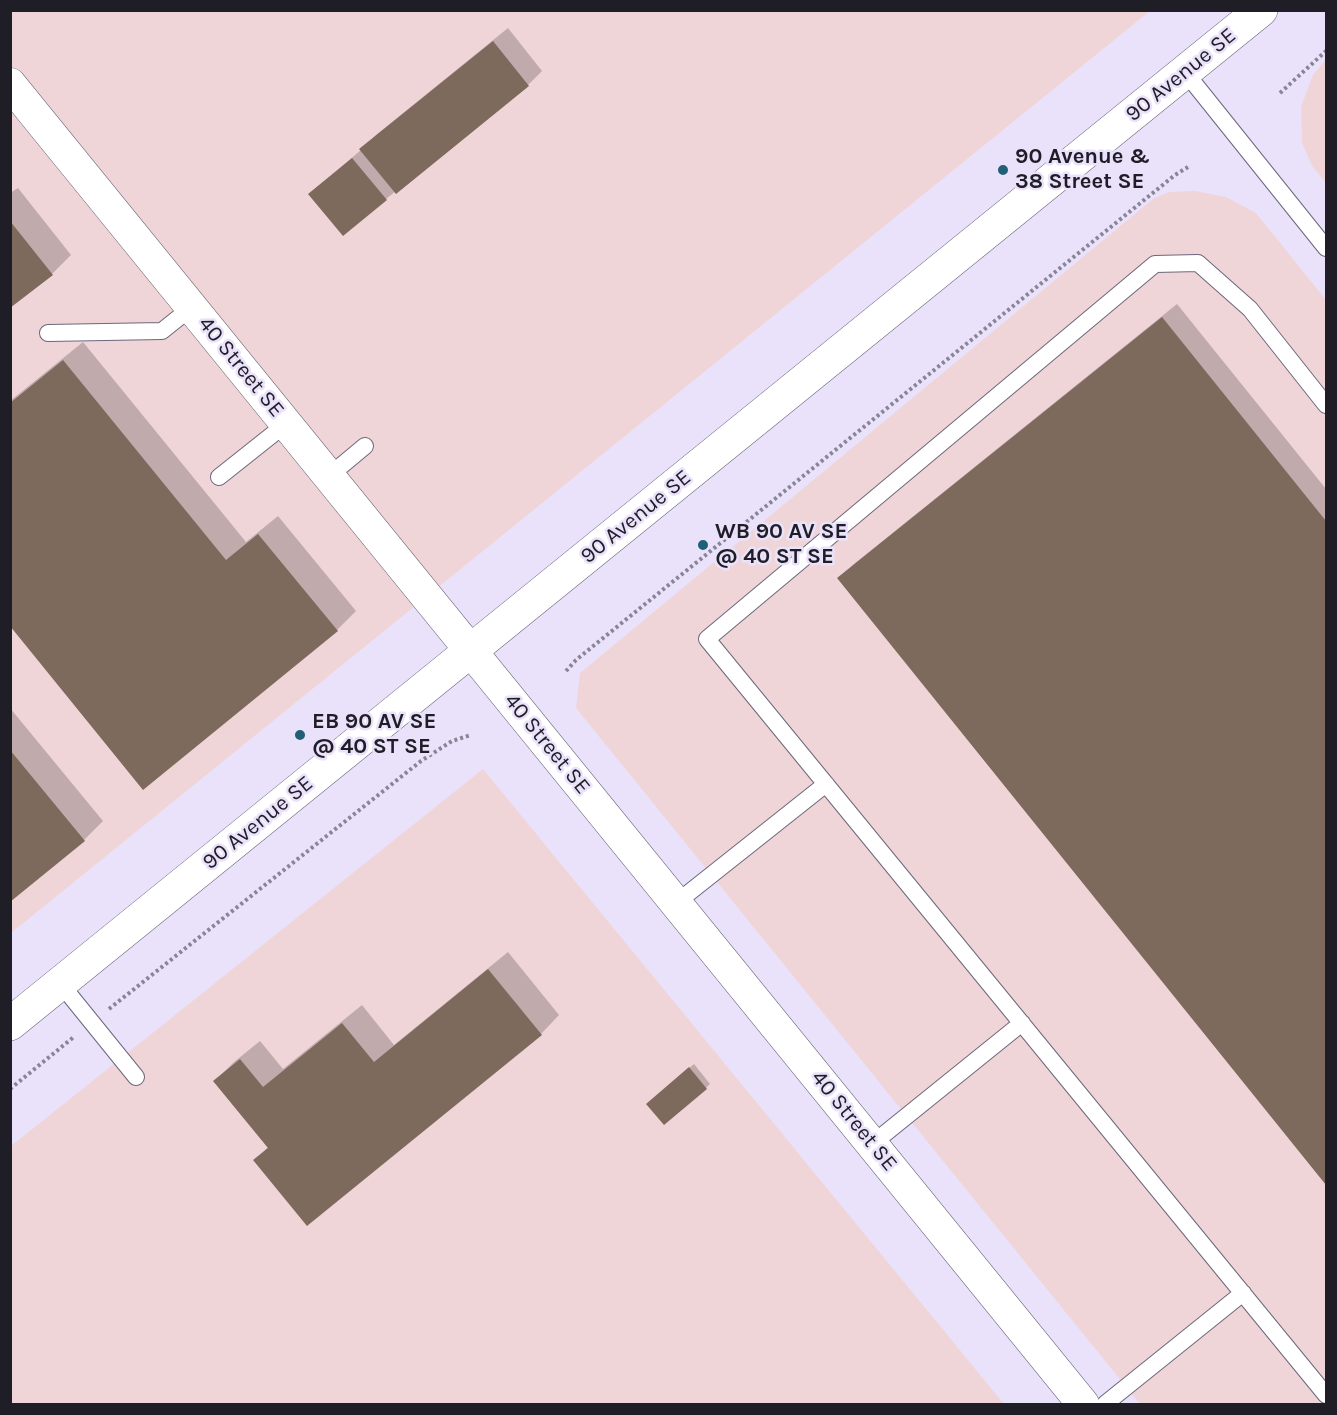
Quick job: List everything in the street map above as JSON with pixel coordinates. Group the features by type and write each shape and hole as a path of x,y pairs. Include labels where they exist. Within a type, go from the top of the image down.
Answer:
{"street":[{"name":"90 Avenue SE","path":"10,1024 1261,10"},
{"name":"40 Street SE","path":"13,91 287,423 1083,1404"}],"lane":[{"path":"1185,72 1326,248"},
{"path":"1326,405 1250,309 1198,263 1155,264 707,639 1326,1395"},
{"path":"48,333 162,331 192,307"},
{"path":"219,477 287,423"},
{"path":"329,476 365,446"},
{"path":"676,903 826,783"},
{"path":"60,983 136,1077"},
{"path":"872,1144 1022,1023"},
{"path":"1105,1404 1243,1293"}],"path":[{"path":"1280,93 1326,51"},
{"path":"566,671 576,660 1156,190 1188,167"},
{"path":"10,1089 421,761 452,741 471,735"}],"shaded area":[{"path":"11,11 1150,11 11,933"},
{"path":"1326,59 1326,183 1312,166 1302,143 1301,107 1313,75"},
{"path":"1195,191 1226,197 1256,213 1326,300 1326,1404 1140,1404 576,708 580,673 1153,199 1169,192"},
{"path":"483,769 1004,1404 11,1404 11,1146"}],"building":[{"path":"493,41 529,86 396,194 359,149"},
{"path":"352,158 387,200 343,236 308,194"},
{"path":"10,221 53,275 10,308"},
{"path":"1162,317 1326,521 1326,1185 837,578"},
{"path":"63,360 226,560 258,534 338,631 143,790 10,626 10,403"},
{"path":"10,750 85,841 10,902"},
{"path":"488,969 542,1035 307,1226 253,1160 268,1148 213,1081 240,1059 263,1087 342,1023 374,1062"},
{"path":"689,1067 707,1089 664,1125 646,1104"}],"place":[{"name":"90 Avenue & 38 Street SE","path":"1003,170"},
{"name":"WB 90 AV SE @ 40 ST SE","path":"703,545"},
{"name":"EB 90 AV SE @ 40 ST SE","path":"300,735"}]}
